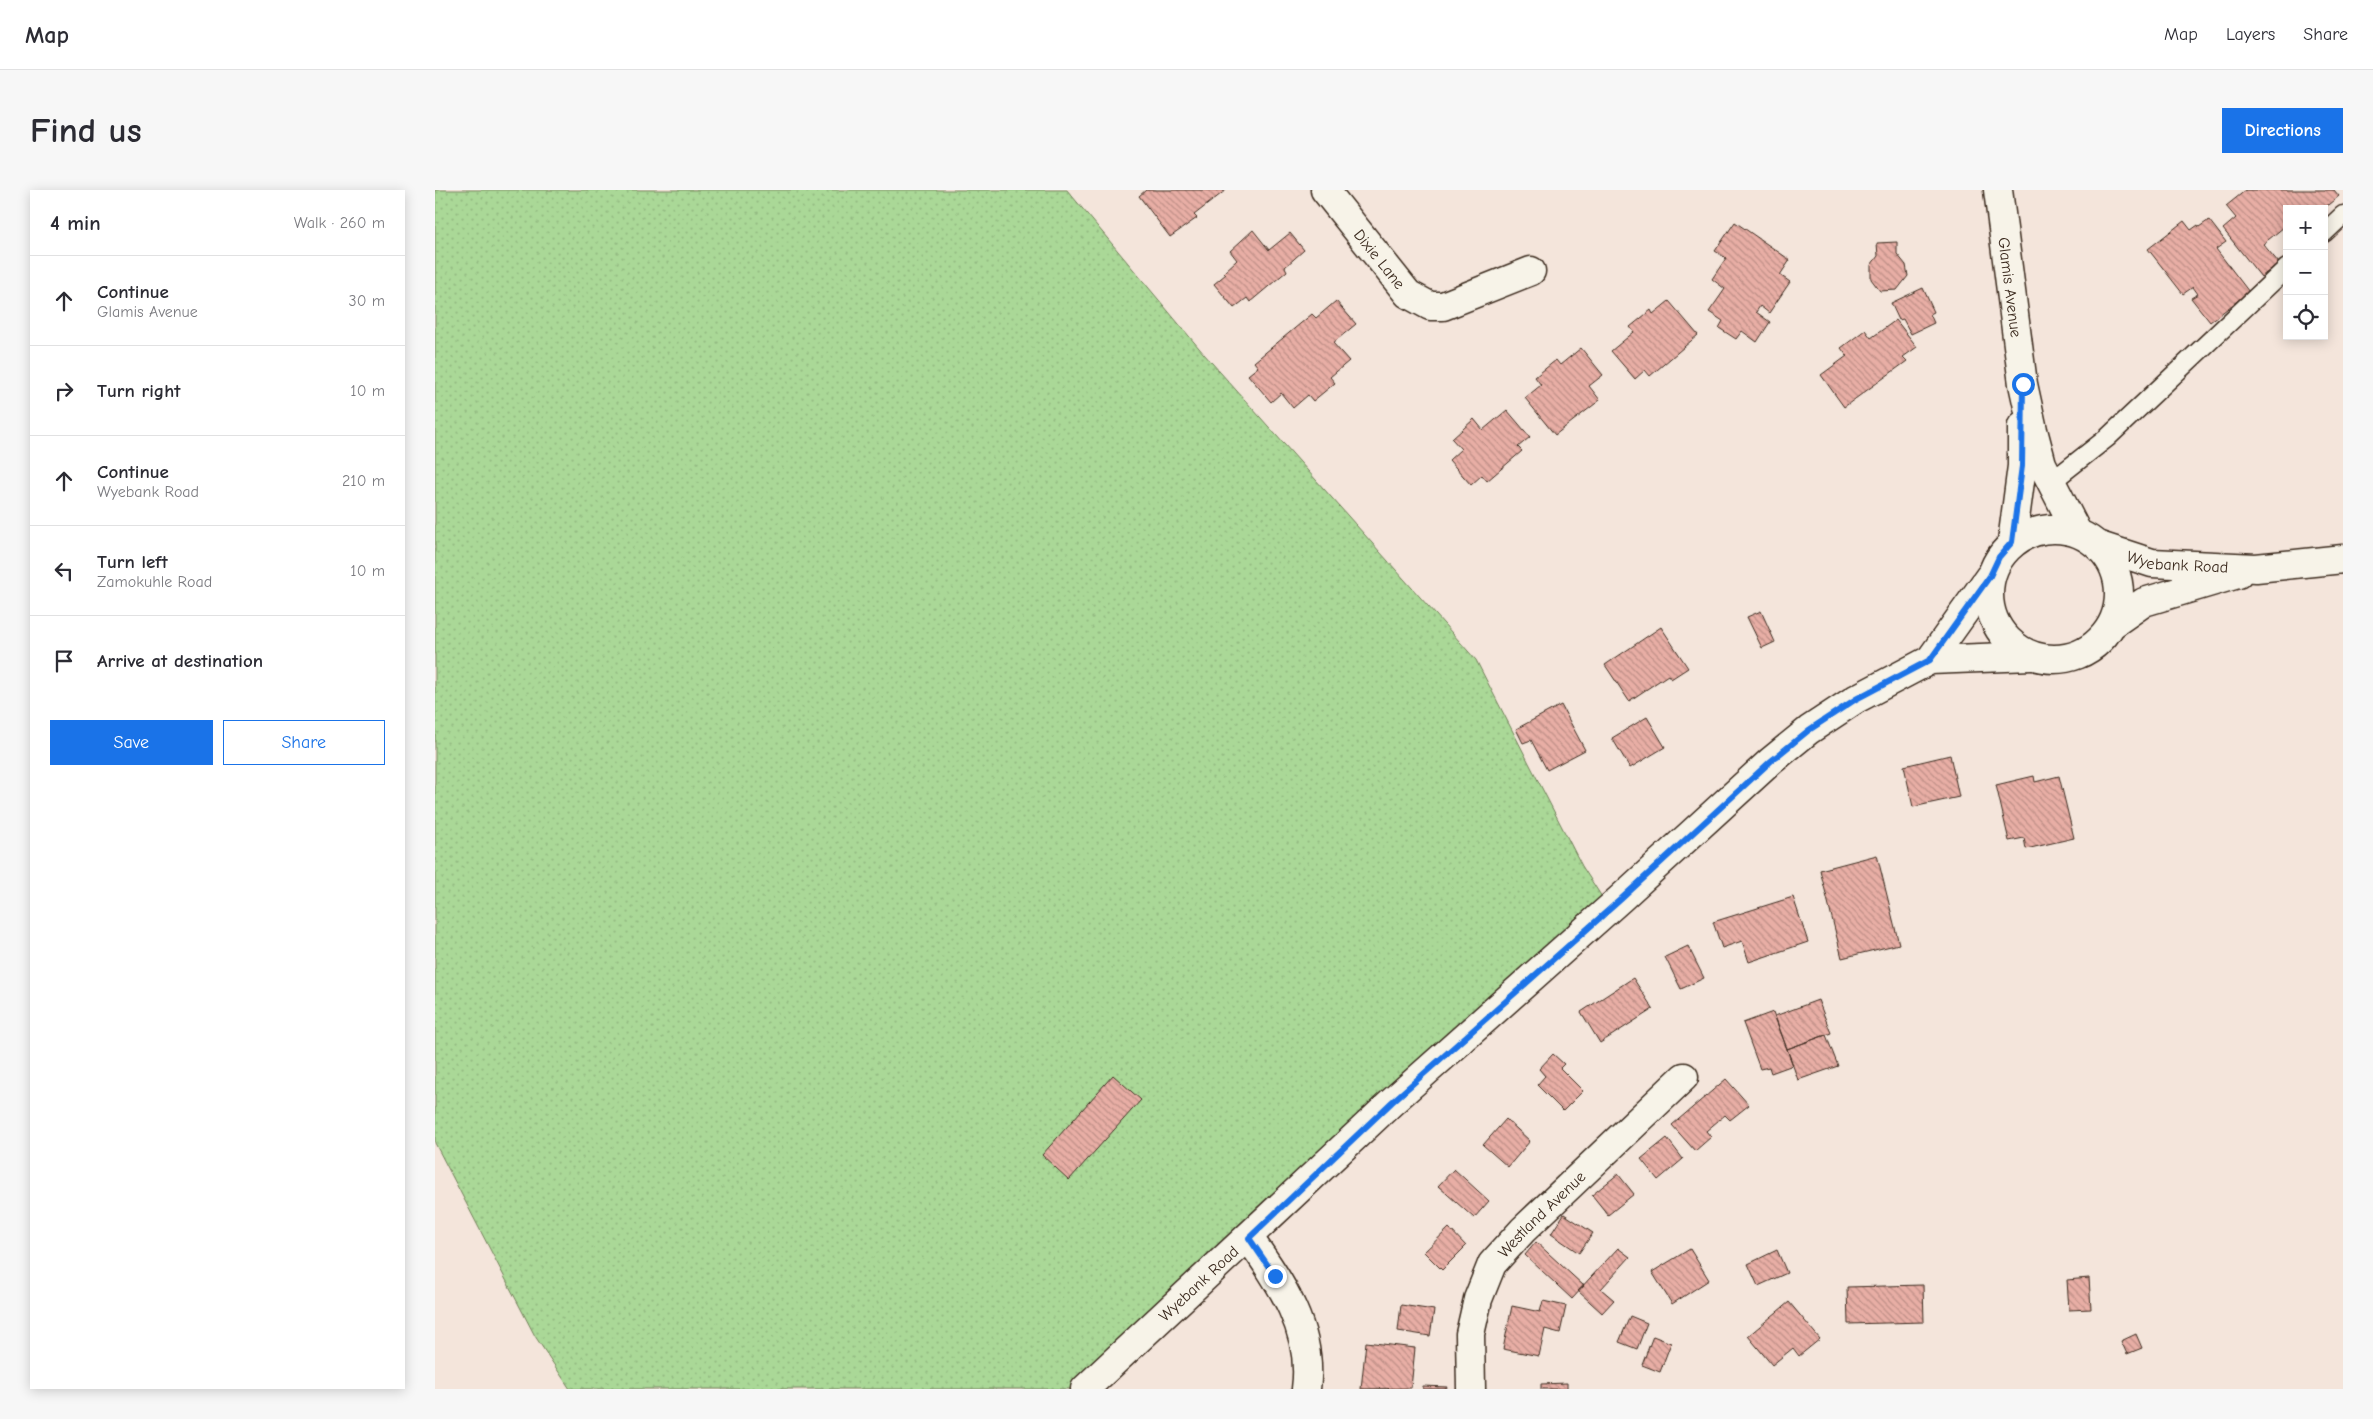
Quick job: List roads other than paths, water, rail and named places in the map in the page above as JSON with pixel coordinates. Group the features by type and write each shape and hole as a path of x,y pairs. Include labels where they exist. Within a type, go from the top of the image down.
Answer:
{"street":[{"name":"Dixie Lane","path":"1325,190 1408,294 1430,306 1443,306 1531,271"},
{"name":"Glamis Avenue","path":"1998,190 2023,384 2042,464 2077,532"},
{"name":"Glamis Avenue","path":"2012,542 2022,466 2023,384"},
{"path":"2043,529 2077,532 2100,546 2113,563 2119,582 2120,603 2114,623 2099,642 2079,655 2055,660 2031,656 2010,643 1995,624 1988,600 1990,576 1999,557 2012,542 2043,529"},
{"name":"Wyebank Road","path":"2100,546 2152,563 2257,568 2343,559"},
{"name":"Wyebank Road","path":"2114,623 2144,602 2257,568"},
{"name":"Wyebank Road","path":"1930,660 1990,576"},
{"name":"Wyebank Road","path":"1085,1389 1249,1238 1392,1102 1627,893 1771,761 1809,730 1856,699 1930,660 2031,656"},
{"name":"Westland Avenue","path":"1471,1389 1470,1334 1478,1299 1492,1264 1523,1230 1684,1076"},
{"path":"1249,1238 1275,1276 1299,1321 1307,1348 1306,1389"}],"lane":[{"path":"2328,229 2343,215"},
{"path":"2051,482 2107,438 2283,272"}]}
